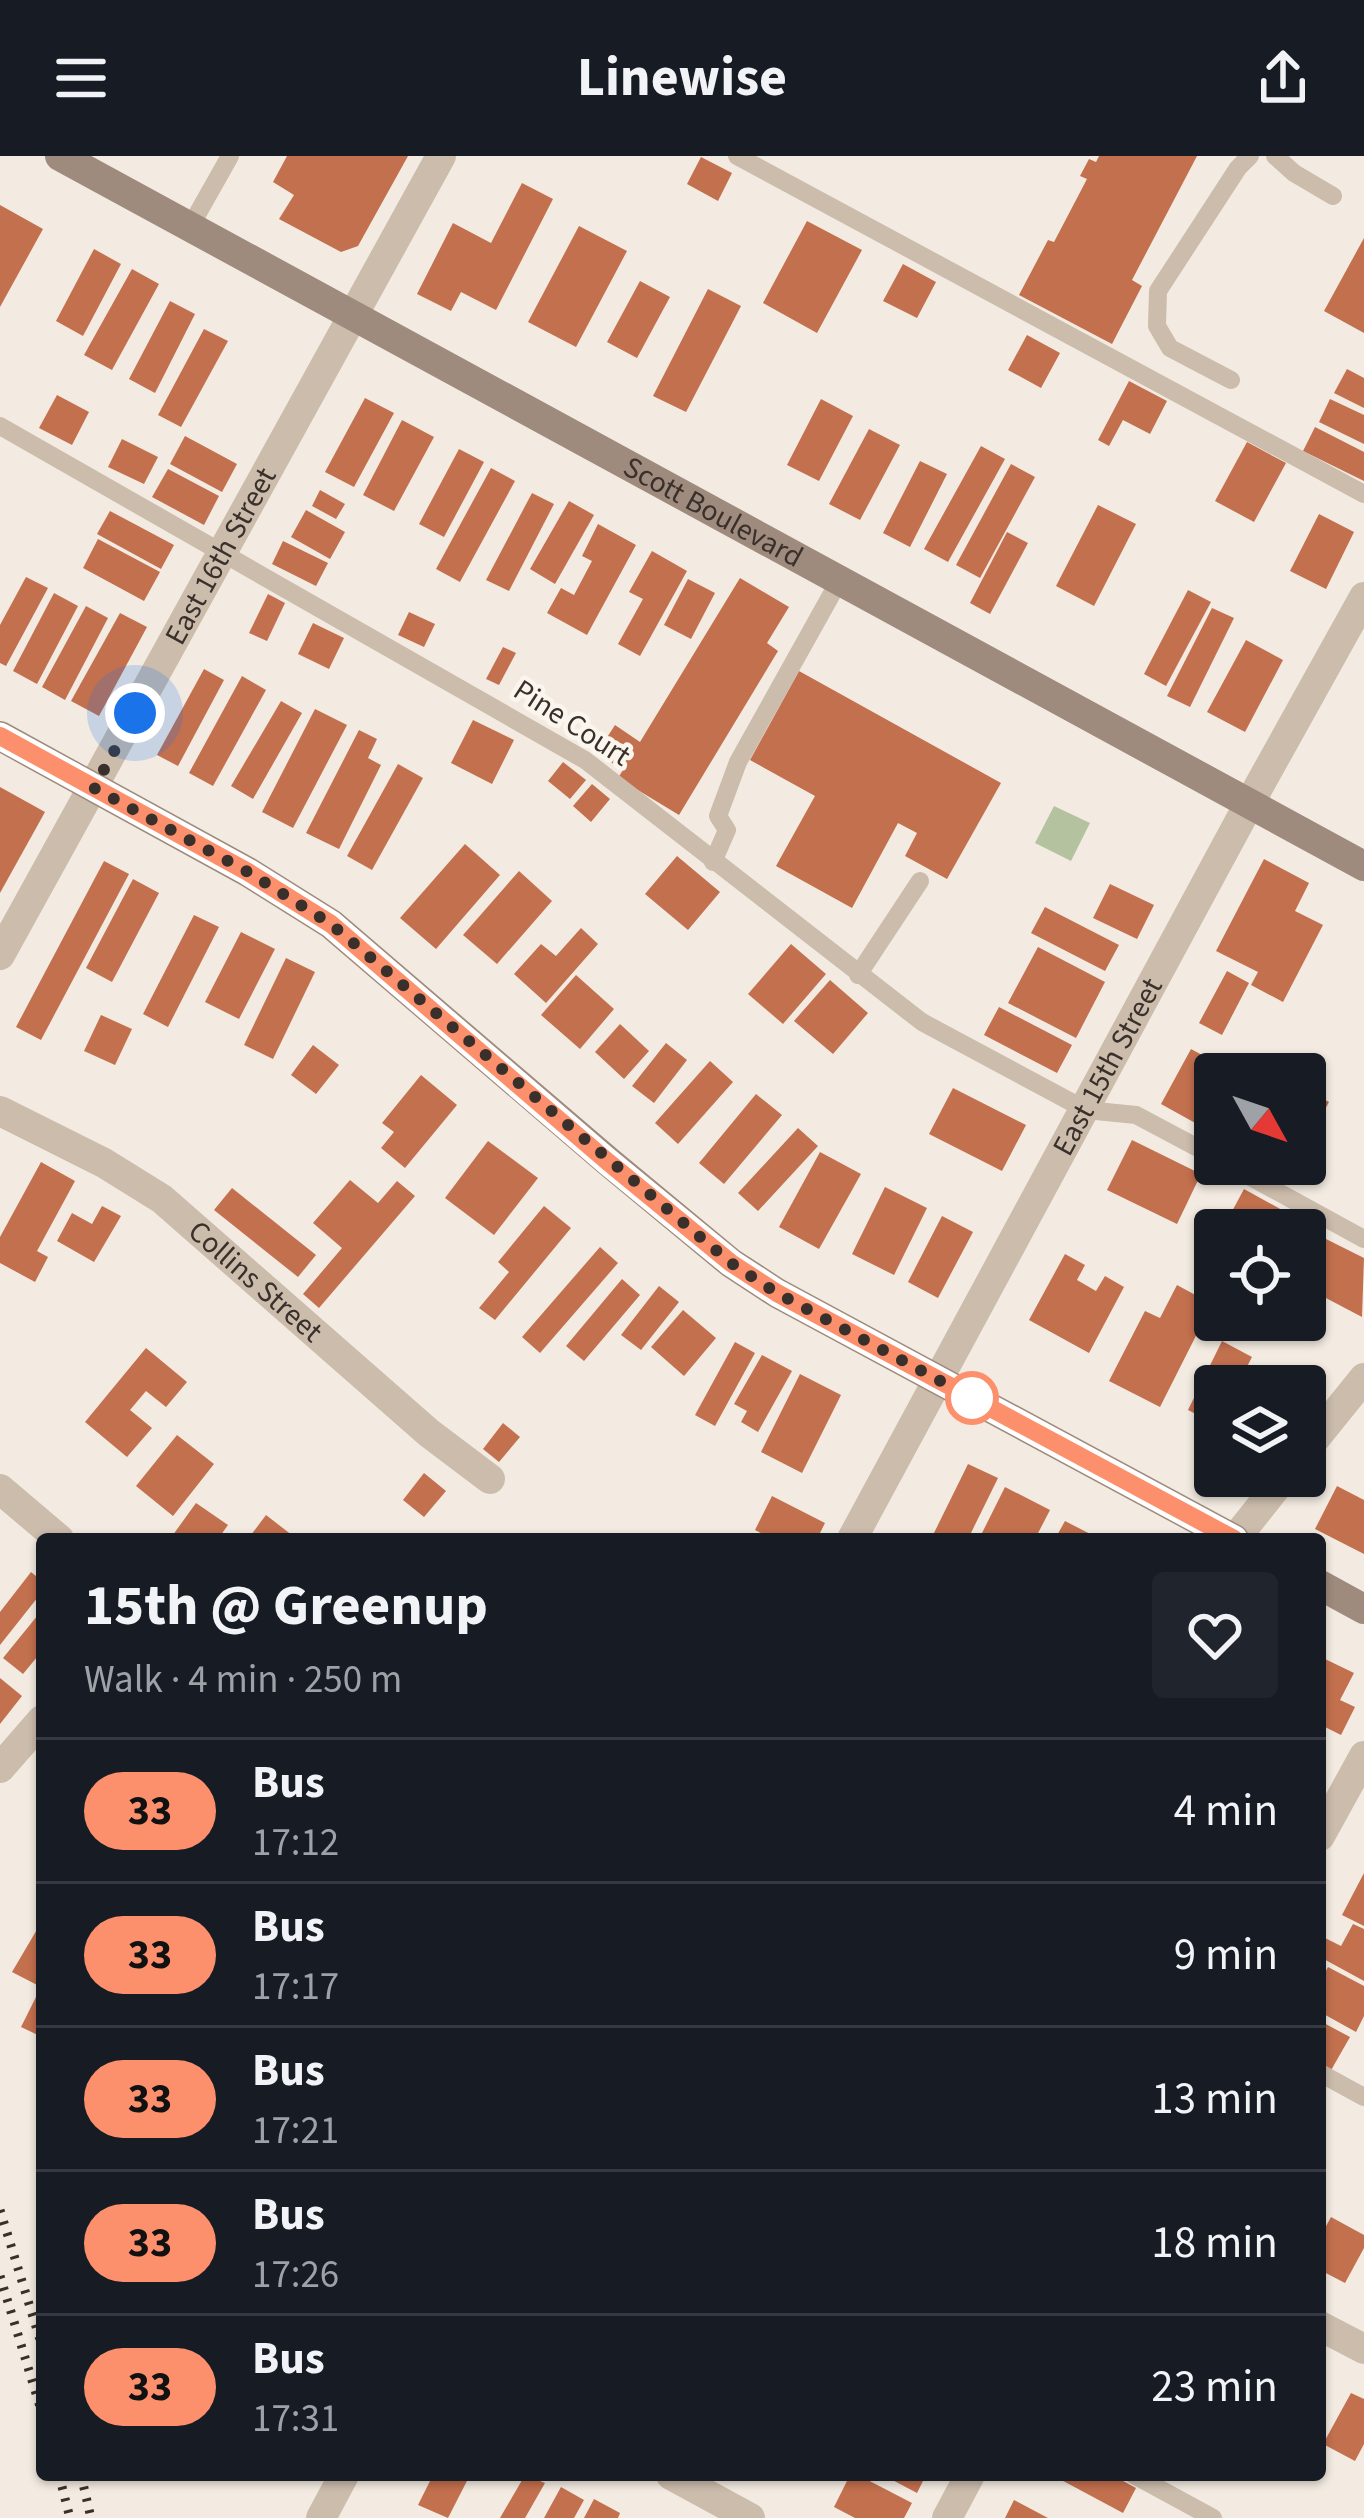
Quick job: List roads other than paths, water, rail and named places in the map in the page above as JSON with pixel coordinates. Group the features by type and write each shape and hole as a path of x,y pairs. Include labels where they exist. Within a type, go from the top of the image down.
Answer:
{"main road":[{"name":"Scott Boulevard","path":"60,156 1364,866"},
{"path":"0,736 248,872 331,924 731,1263 777,1293 1224,1533"},
{"path":"1326,1588 1364,1609"}],"street":[{"name":"East 16th Street","path":"0,956 441,156"},
{"name":"East 15th Street","path":"855,1533 1362,606"},
{"name":"Collins Street","path":"0,1111 104,1163 162,1199 430,1433 490,1479"},
{"path":"1326,1425 1364,1378"},
{"path":"0,1489 52,1533"},
{"path":"1240,1533 1268,1497"},
{"path":"0,1768 36,1727"},
{"path":"1326,1825 1364,1756"},
{"path":"1326,2329 1364,2349"},
{"path":"321,2518 341,2481"},
{"path":"682,2481 750,2518"},
{"path":"947,2518 967,2481"}],"lane":[{"path":"190,227 230,156"},
{"path":"737,156 1364,494"},
{"path":"1231,380 1170,348 1157,326 1158,291 1250,156"},
{"path":"1275,156 1333,196"},
{"name":"Pine Court","path":"0,426 585,760 922,1022 1085,1109 1136,1115 1194,1146"},
{"path":"713,862 727,830 718,816 738,763 839,581"},
{"path":"858,975 920,881"},
{"path":"1265,1185 1364,1239"},
{"path":"1326,2076 1364,2097"},
{"path":"1145,2481 1213,2518"}],"railway":[{"path":"0,2210 36,2327"},
{"path":"0,2276 36,2393"},
{"path":"61,2481 70,2518"},
{"path":"82,2481 91,2518"}]}
